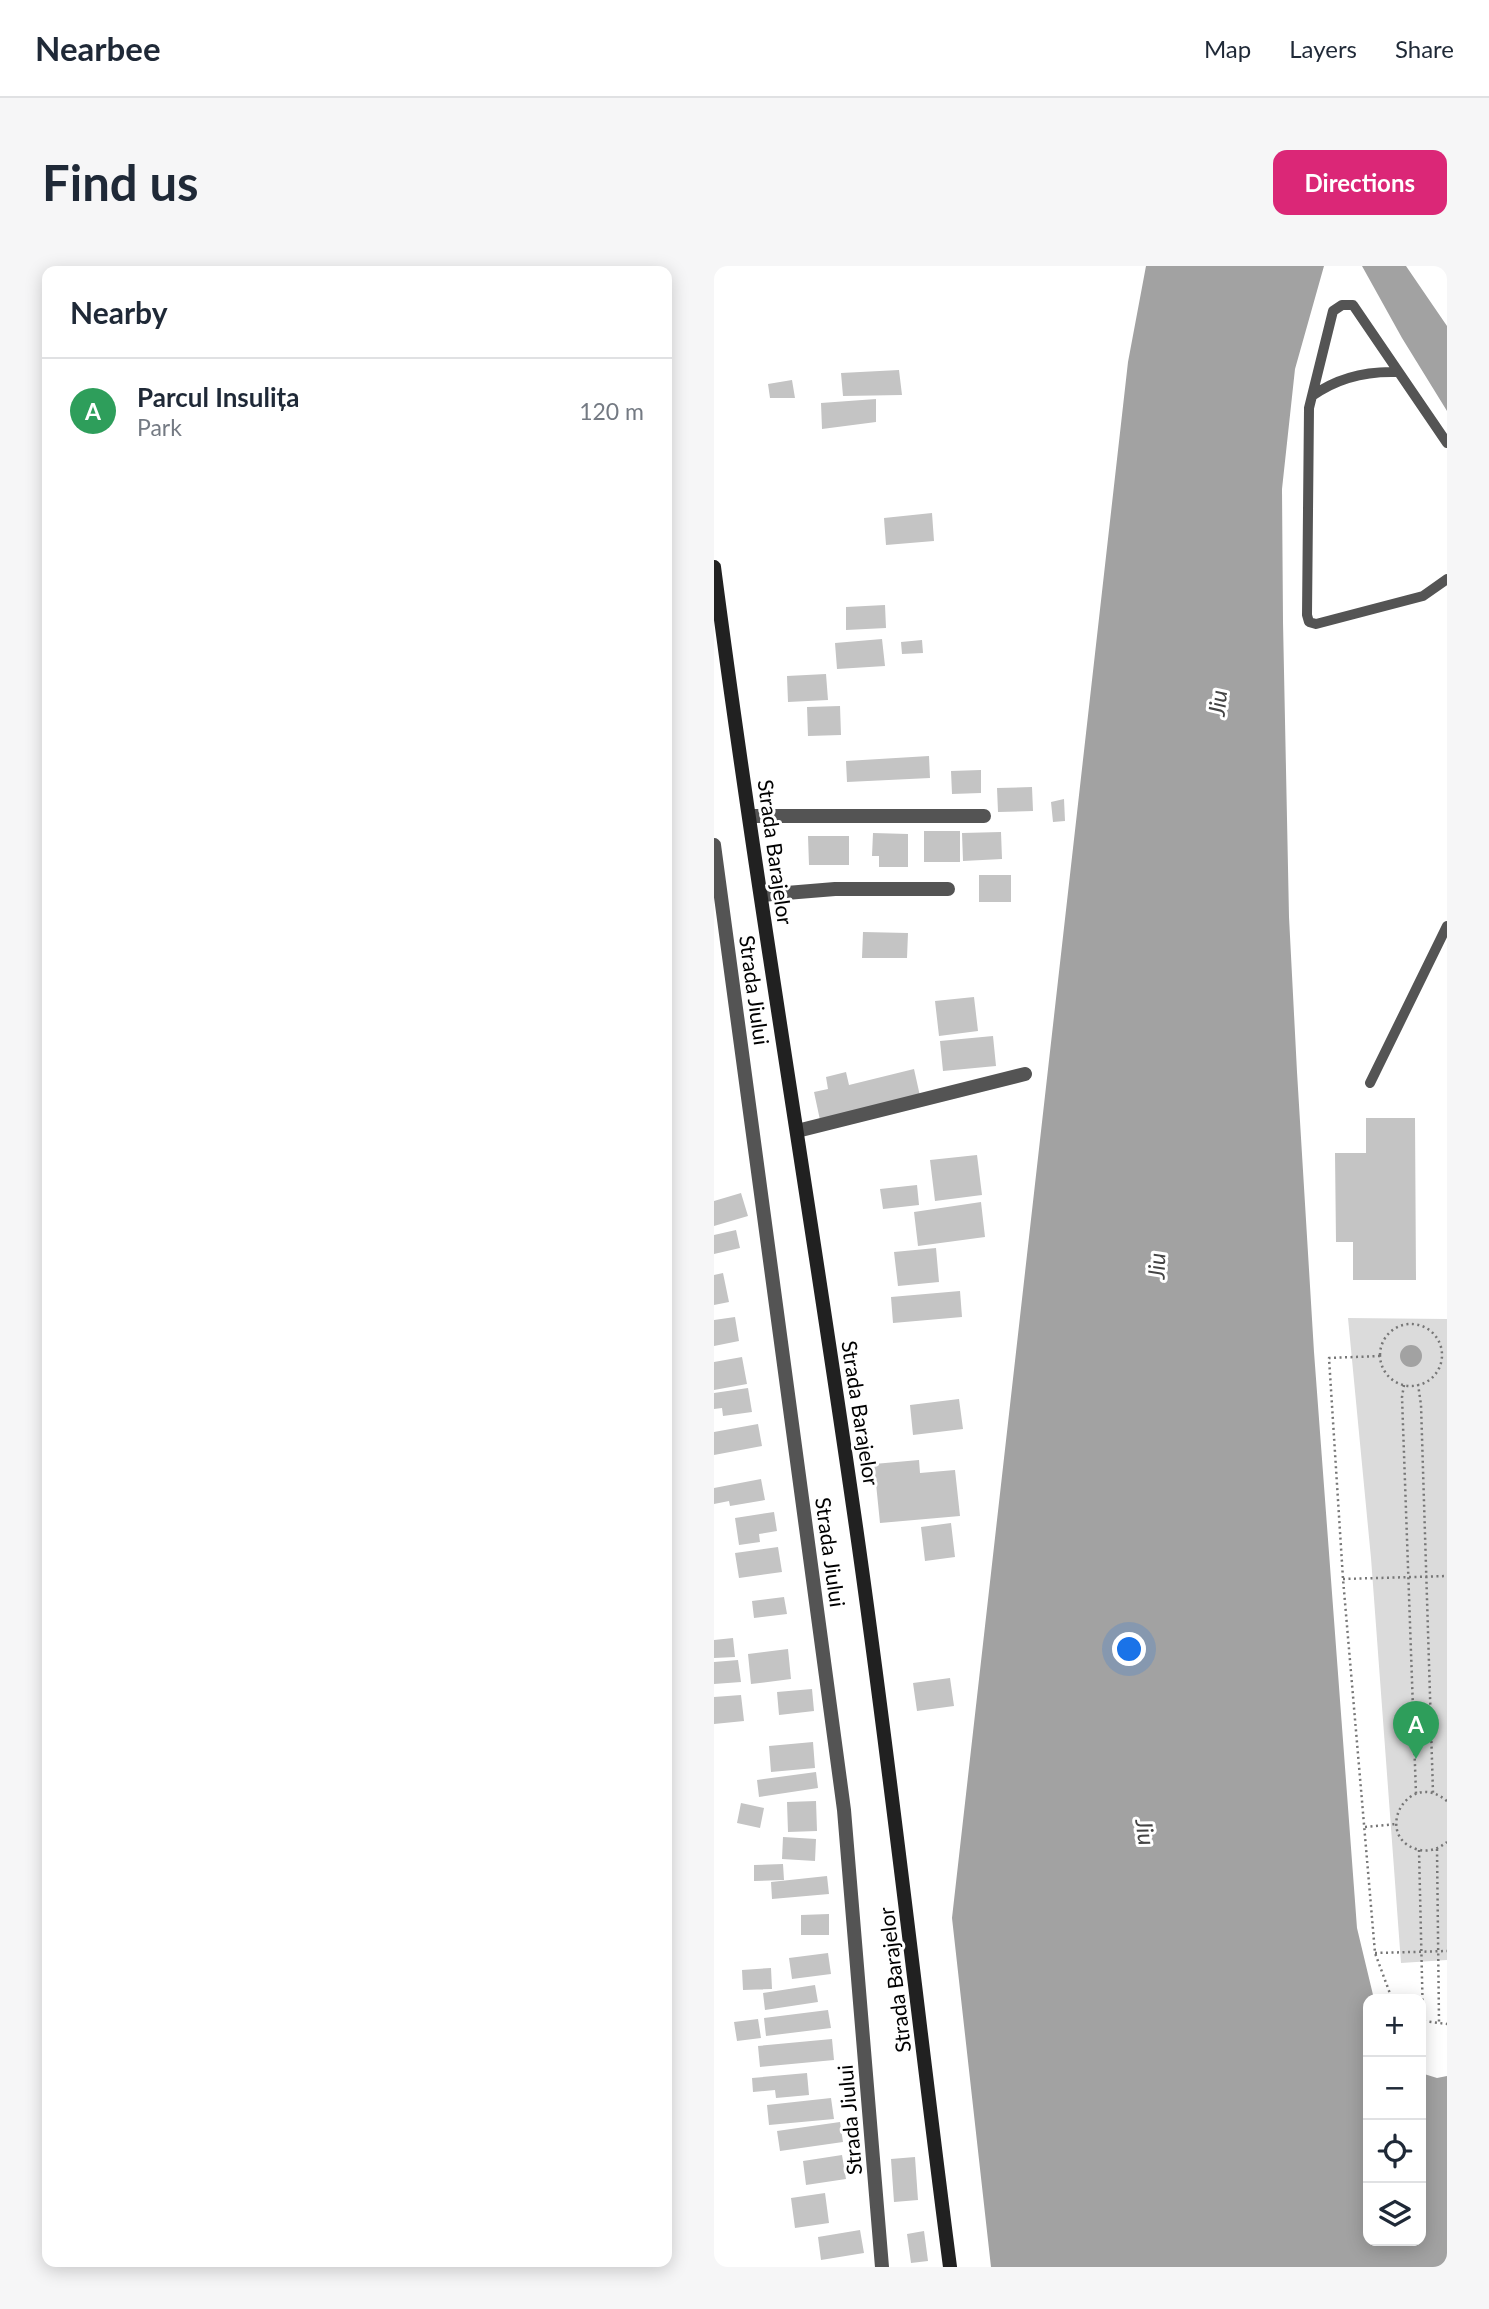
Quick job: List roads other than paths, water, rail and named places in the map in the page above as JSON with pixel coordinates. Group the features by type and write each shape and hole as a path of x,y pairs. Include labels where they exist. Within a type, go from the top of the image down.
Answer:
{"main road":[{"name":"Strada Barajelor","path":"714,567 852,1498 886,1747 950,2267"}],"street":[{"path":"750,816 984,816"},
{"name":"Strada Jiului","path":"714,845 844,1810 882,2267"},
{"path":"761,895 835,890 948,889"},
{"path":"797,1131 1025,1074"}],"lane":[{"path":"1447,443 1353,304 1342,304 1333,311 1310,408 1307,615 1310,622 1316,624 1423,596 1447,579"},
{"path":"1312,396 1328,385 1350,377 1378,371 1397,372"},
{"path":"1370,1083 1447,926"}],"water":[{"name":"Jiu","path":"1146,266 1324,266 1295,369 1282,489 1283,622 1289,917 1314,1352 1357,1928 1373,1994 1363,1994 1363,2246 1426,2246 1426,2075 1437,2078 1447,2076 1447,2267 991,2267 952,1918 1128,362"},
{"path":"1362,266 1406,266 1447,326 1447,411 1402,338"},
{"path":"1411,1345 1419,1348 1422,1356 1419,1364 1411,1367 1403,1364 1400,1356 1403,1348"}],"place":[{"name":"Parcul Insulița","path":"1416,1759"}]}
